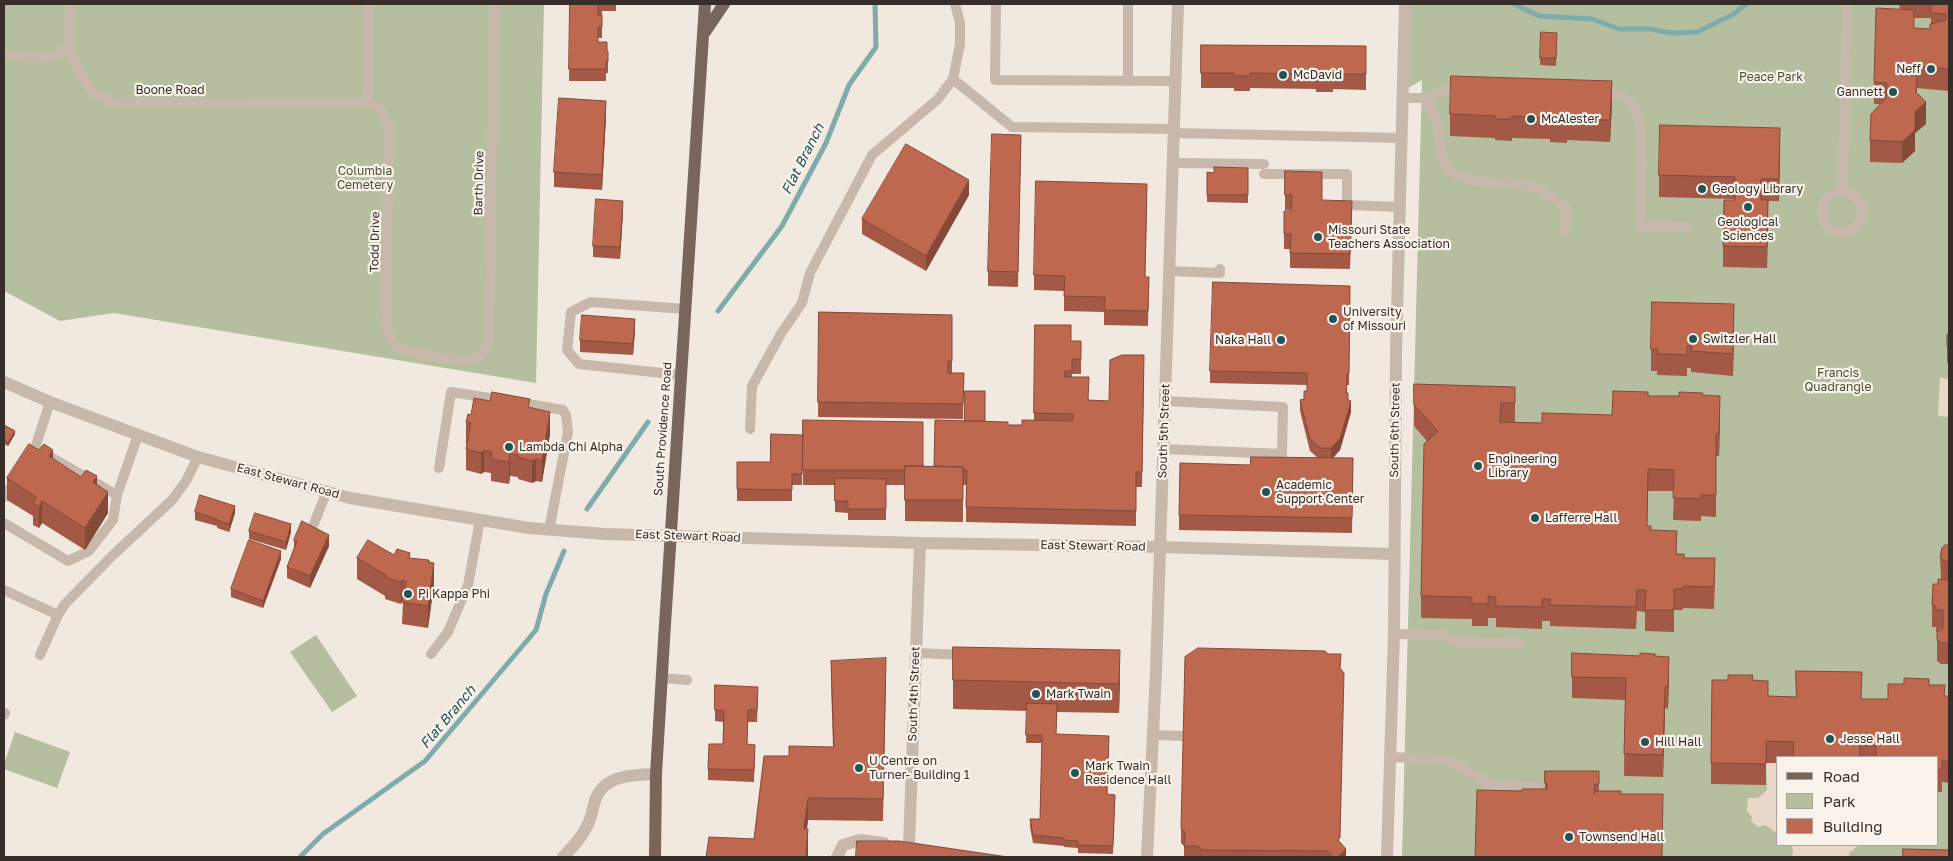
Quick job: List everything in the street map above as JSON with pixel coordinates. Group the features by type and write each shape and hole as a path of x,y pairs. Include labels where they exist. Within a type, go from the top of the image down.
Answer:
{"main road":[{"name":"South Providence Road","path":"655,857 656,774 670,535 705,4"},
{"path":"703,35 724,4"}],"street":[{"name":"South 5th Street","path":"1147,857 1160,547 1178,4"},
{"name":"South 6th Street","path":"1387,857 1394,634 1405,4"},
{"name":"East Stewart Road","path":"4,382 50,402 198,457 350,498 529,528 605,534 1394,554"},
{"name":"South 4th Street","path":"836,857 844,845 860,840 913,847 920,543"},
{"path":"563,857 578,842 590,819 597,795 608,782 630,775 656,774"}],"lane":[{"path":"4,55 47,58 69,48 70,4"},
{"path":"368,102 369,4"},
{"name":"Barth Drive","path":"478,358 487,349 489,337 494,4"},
{"path":"750,429 752,386 782,332 802,303 810,273 872,155 938,99 953,79 960,44 960,23 955,4"},
{"path":"996,4 995,80 1176,81"},
{"path":"1128,4 1128,81"},
{"path":"1844,191 1847,4"},
{"name":"Boone Road","path":"69,48 80,74 94,92 115,103 368,102"},
{"path":"953,79 1012,127 1402,138"},
{"path":"1402,98 1425,98 1457,87 1476,88"},
{"path":"1587,92 1615,93 1632,103 1639,116 1641,143 1640,226 1686,227"},
{"path":"1425,98 1437,120 1441,157 1447,168 1456,177 1472,180 1518,182 1536,188 1566,208 1565,232"},
{"name":"Todd Drive","path":"368,102 382,111 390,127 386,322 389,335 397,346 410,351 460,361 478,358"},
{"path":"1173,162 1347,174 1347,205 1400,207"},
{"path":"1844,191 1856,196 1862,207 1863,214 1857,226 1846,232 1839,232 1832,230 1823,219 1822,206 1830,195 1844,191"},
{"path":"1169,271 1220,273 1220,269"},
{"path":"680,375 579,364 567,350 571,312 591,302 685,309"},
{"path":"439,468 452,392 563,410 566,415 568,432 549,530"},
{"path":"1163,449 1282,454 1283,407 1165,401"},
{"path":"50,402 33,452 117,495"},
{"path":"4,523 68,561 89,550 113,520 117,495 138,435"},
{"path":"40,655 65,604 112,556 172,500 186,481 198,457"},
{"path":"4,497 20,473"},
{"path":"309,536 327,491"},
{"path":"431,654 448,632 468,586 480,520"},
{"path":"4,590 58,615"},
{"path":"1394,634 1443,635 1458,642 1518,644"},
{"path":"916,653 975,655"},
{"path":"662,678 687,680"},
{"path":"1153,735 1184,736"},
{"path":"1390,757 1442,760 1460,766 1494,786 1537,787"}],"green space":[{"name":"Columbia Cemetery","path":"4,4 544,4 536,383 114,313 60,321 4,291"},
{"path":"1405,4 1949,4 1949,857 1402,857 1422,80 1403,91"},
{"path":"316,635 357,696 332,712 290,652"},
{"path":"15,732 70,752 57,788 4,769"}],"shaded area":[{"path":"1940,377 1949,380 1949,417 1938,416"},
{"path":"1766,763 1776,763 1776,832 1765,825 1758,827 1751,821 1752,817 1747,811 1748,798 1758,798 1767,790"},
{"path":"1792,846 1858,846 1849,853 1849,857 1791,857 1793,853"}],"building":[{"path":"570,4 598,4 598,15 602,15 602,27 598,27 598,42 607,42 608,62 606,62 606,69 569,69"},
{"path":"1932,4 1949,4 1949,69 1912,66 1912,76 1917,76 1916,92 1926,102 1915,112 1915,130 1902,142 1870,140 1871,114 1886,98 1887,83 1874,82 1876,8 1914,10 1914,28 1930,29 1930,24 1946,20 1946,14 1931,13"},
{"path":"1541,32 1557,33 1556,58 1540,58"},
{"path":"1201,45 1366,46 1366,74 1333,74 1333,77 1316,77 1316,74 1250,73 1250,76 1234,76 1234,73 1201,73"},
{"path":"1451,76 1612,81 1610,120 1567,119 1567,121 1512,116 1512,119 1495,119 1495,116 1450,114"},
{"path":"559,98 606,101 602,175 554,172"},
{"name":"Geological Sciences","path":"1660,125 1780,128 1779,179 1761,179 1761,200 1768,200 1767,247 1723,246 1724,200 1735,200 1735,177 1659,175"},
{"path":"992,134 1021,135 1018,272 988,271"},
{"path":"906,144 969,180 926,256 862,219"},
{"path":"1214,167 1248,168 1248,195 1207,195 1207,172 1214,173"},
{"name":"Missouri State Teachers Association","path":"1285,171 1322,172 1322,200 1352,201 1350,254 1290,253 1291,234 1284,234 1284,211 1291,211 1292,195 1285,195"},
{"path":"1036,181 1147,184 1145,277 1149,277 1148,311 1104,310 1105,297 1064,296 1065,276 1034,275"},
{"path":"596,199 623,201 620,247 593,246"},
{"name":"Naka Hall","path":"1213,282 1350,286 1349,373 1347,374 1346,393 1348,393 1348,400 1351,401 1340,439 1331,448 1320,448 1310,439 1300,400 1304,399 1304,391 1307,391 1307,373 1210,371"},
{"path":"1652,302 1734,304 1733,354 1691,351 1692,346 1687,346 1687,355 1657,354 1658,349 1651,349"},
{"path":"819,312 952,315 952,361 948,361 948,373 964,373 963,404 818,402"},
{"path":"582,315 635,319 633,344 580,340"},
{"path":"1035,325 1071,325 1071,341 1081,341 1081,359 1072,359 1072,371 1065,371 1064,377 1089,377 1088,400 1109,401 1110,360 1122,355 1144,355 1142,472 1136,472 1136,511 966,507 967,470 963,470 963,467 934,466 935,420 1008,422 1008,425 1022,425 1022,420 1073,421 1073,414 1034,413"},
{"path":"1949,333 1949,349 1947,347 1947,335"},
{"name":"Lafferre Hall","path":"1414,384 1515,387 1515,403 1501,403 1500,422 1542,423 1542,413 1612,415 1613,391 1648,392 1648,396 1679,396 1679,392 1720,396 1719,434 1716,434 1716,495 1701,495 1701,499 1673,498 1674,470 1648,469 1647,526 1651,526 1651,530 1677,531 1676,554 1684,554 1684,558 1715,558 1714,587 1683,586 1683,589 1674,589 1674,610 1645,610 1646,590 1637,590 1636,607 1550,605 1550,599 1542,599 1542,607 1496,606 1496,597 1488,596 1488,604 1472,604 1472,597 1421,596 1424,444 1438,431 1414,405"},
{"path":"965,391 985,391 985,421 965,421"},
{"path":"492,392 530,399 528,407 550,412 542,461 536,459 532,461 510,454 509,462 491,459 492,452 484,450 481,453 466,449 471,423 466,422 468,414 471,415 474,398 490,401"},
{"path":"803,420 923,422 923,466 905,466 905,470 803,470"},
{"path":"4,425 15,431 8,443 4,440"},
{"path":"771,434 803,435 802,474 792,474 792,490 737,489 737,462 770,462"},
{"path":"29,444 39,450 44,444 53,450 49,456 81,477 86,470 97,476 93,482 108,492 85,528 42,501 39,507 33,503 36,497 7,478"},
{"name":"Academic Support Center","path":"1251,457 1353,458 1352,518 1179,515 1180,463 1250,465"},
{"path":"905,466 963,467 963,500 905,500"},
{"path":"835,478 886,479 886,509 848,509 848,501 835,501"},
{"path":"200,495 235,506 229,524 195,512"},
{"path":"255,513 291,524 286,542 249,531"},
{"path":"302,521 329,535 310,576 287,567 297,541 294,540"},
{"path":"249,540 281,551 263,601 231,589"},
{"path":"368,540 394,555 397,549 410,553 409,558 429,560 429,562 434,563 428,606 402,602 406,581 402,580 401,582 385,577 386,575 357,558"},
{"path":"1945,545 1949,545 1949,561 1944,561 1940,557 1942,548"},
{"path":"1949,561 1949,643 1941,643 1937,639 1937,632 1943,628 1943,610 1936,610 1936,606 1932,605 1933,584 1938,584 1938,579 1948,580"},
{"path":"953,647 1120,650 1119,684 953,680"},
{"path":"1198,648 1325,651 1328,654 1341,654 1340,668 1344,673 1340,838 1338,840 1346,849 1338,857 1333,857 1327,851 1202,850 1198,846 1184,846 1185,832 1181,828 1185,657"},
{"path":"1572,653 1640,656 1640,653 1669,657 1668,687 1665,687 1663,755 1624,754 1626,678 1572,677"},
{"name":"U Centre on Turner- Building 1","path":"886,658 883,799 808,798 804,828 808,829 806,856 706,857 709,837 754,839 764,756 789,756 789,746 834,747 831,661"},
{"name":"Jesse Hall","path":"1796,671 1862,672 1861,699 1888,699 1888,684 1904,684 1904,678 1929,679 1929,685 1945,685 1944,696 1949,696 1949,761 1942,761 1942,770 1938,770 1938,756 1876,756 1876,746 1860,746 1860,756 1793,756 1794,742 1766,741 1766,764 1711,763 1712,680 1728,680 1728,675 1753,675 1752,680 1768,681 1768,696 1796,697"},
{"path":"715,685 758,687 757,710 748,710 747,744 755,745 754,770 708,769 709,744 723,744 724,710 715,710"},
{"name":"Mark Twain Residence Hall","path":"1027,703 1057,704 1056,734 1109,736 1107,794 1115,795 1113,846 1078,845 1078,841 1033,835 1030,819 1040,819 1042,735 1026,735"},
{"name":"Townsend Hall","path":"1545,771 1599,771 1599,784 1595,784 1594,794 1596,791 1621,791 1621,794 1663,794 1662,857 1475,857 1477,790 1522,791 1522,789 1547,789"},
{"path":"857,841 899,841 1008,857 856,857"},
{"path":"1903,849 1949,850 1949,857 1903,857"}],"waterway":[{"name":"Flat Branch","path":"718,311 782,226 826,143 849,85 876,47 875,4"},
{"path":"1514,4 1539,16 1592,19 1619,29 1651,29 1671,33 1697,32 1734,14 1746,4"},
{"name":"Flat Branch","path":"587,509 648,422"},
{"name":"Flat Branch","path":"300,857 323,834 425,761 536,630 546,594 564,551"}],"place":[{"name":"Neff","path":"1931,69"},
{"name":"McDavid","path":"1283,75"},
{"name":"Gannett","path":"1893,92"},
{"name":"McAlester","path":"1531,119"},
{"name":"Geology Library","path":"1702,189"},
{"name":"Geological Sciences","path":"1748,207"},
{"name":"Missouri State Teachers Association","path":"1318,237"},
{"name":"University of Missouri","path":"1333,319"},
{"name":"Switzler Hall","path":"1693,339"},
{"name":"Naka Hall","path":"1281,340"},
{"name":"Lambda Chi Alpha","path":"509,447"},
{"name":"Engineering Library","path":"1478,466"},
{"name":"Academic Support Center","path":"1266,492"},
{"name":"Lafferre Hall","path":"1535,518"},
{"name":"Pi Kappa Phi","path":"408,594"},
{"name":"Mark Twain","path":"1036,694"},
{"name":"Jesse Hall","path":"1830,739"},
{"name":"Hill Hall","path":"1645,742"},
{"name":"U Centre on Turner- Building 1","path":"859,768"},
{"name":"Mark Twain Residence Hall","path":"1075,773"},
{"name":"Townsend Hall","path":"1569,837"}],"park label":[{"name":"Peace Park","path":"1771,77"},
{"name":"Francis Quadrangle","path":"1838,380"}]}
